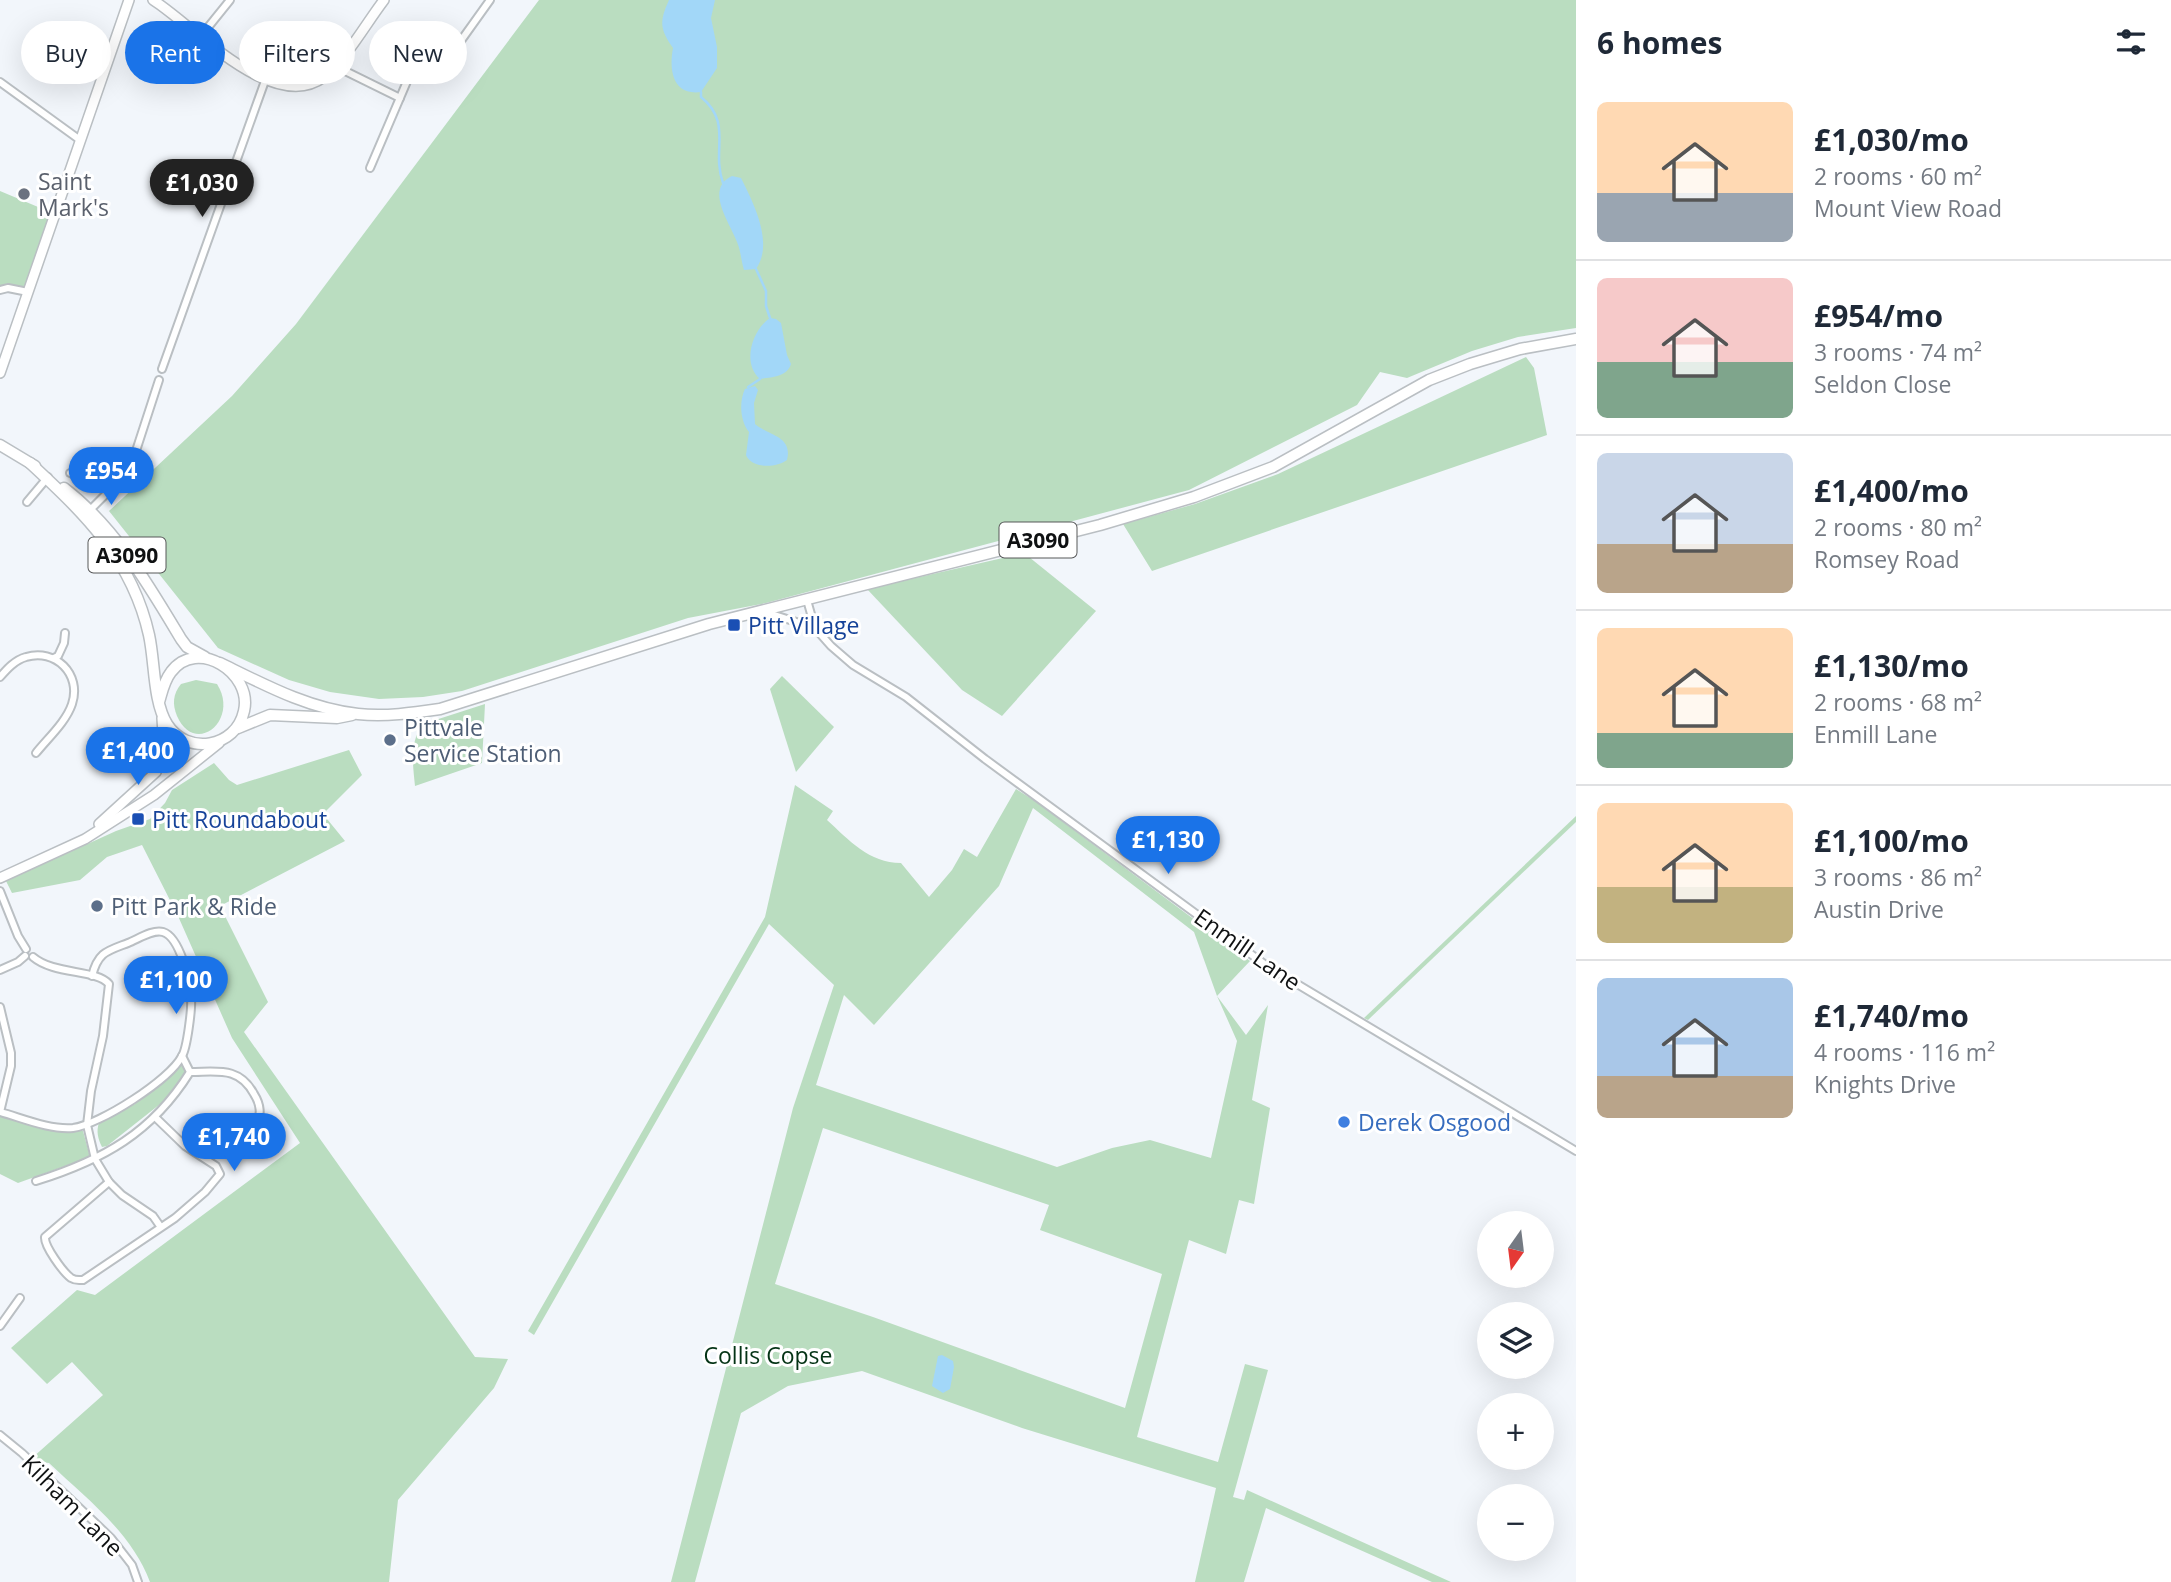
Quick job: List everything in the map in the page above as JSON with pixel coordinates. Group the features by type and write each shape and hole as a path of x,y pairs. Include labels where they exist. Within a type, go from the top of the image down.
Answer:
{"main road":[{"name":"A3090","path":"220,663 296,699 356,714 398,715 440,709 709,624 1100,525 1194,497 1273,467 1429,380 1520,349 1576,339"},
{"name":"A3090","path":"0,445 30,463 89,509 120,544 181,639 187,646 209,659"},
{"name":"A3090","path":"48,477 101,534 125,572 148,633 160,707"},
{"path":"192,658 209,659 220,663 240,685 245,698 245,708 238,728 219,743 203,745 183,740 168,726 160,707 165,682 172,671 192,658"},
{"name":"A3090","path":"238,728 270,715 337,718 356,714"}],"street":[{"path":"0,373 129,0"},
{"path":"153,0 181,21"},
{"path":"213,21 230,0"},
{"path":"355,39 384,0"},
{"path":"467,32 491,0"},
{"path":"355,76 400,98"},
{"path":"0,82 80,140"},
{"path":"162,369 264,84"},
{"path":"281,84 308,84"},
{"path":"370,168 406,84"},
{"path":"0,290 8,288 28,292"},
{"path":"101,534 88,515 89,509 123,477 134,457 159,380"},
{"path":"70,473 94,483 115,485"},
{"path":"27,502 48,477"},
{"path":"807,600 815,628"},
{"name":"Enmill Lane","path":"762,611 815,628 853,665 906,697 985,759 1267,966 1576,1151"},
{"path":"54,658 58,656 64,643 65,632"},
{"path":"0,677 18,660 37,655 54,658 72,678 74,694 66,715 36,753"},
{"path":"65,846 103,821 156,772 164,752 160,707"},
{"path":"0,878 85,838 154,795 219,743"},
{"path":"0,891 25,953"},
{"path":"0,1007 11,1053 11,1066 0,1112 56,1127 87,1125 133,1101 163,1077 182,1056 192,997 181,954 174,939 165,933 154,932 108,951 99,957 92,976"},
{"path":"0,970 18,962 32,949 35,953 33,957 41,964 105,979 110,989 87,1125 95,1159 109,1182 122,1195 153,1216 160,1226"},
{"path":"182,1056 190,1072"},
{"path":"36,1181 114,1149 155,1117 190,1072"},
{"path":"190,1072 230,1073 240,1076 256,1096 260,1116 257,1126"},
{"path":"109,1182 45,1237 45,1245 71,1278 83,1280 149,1238 160,1226 175,1218 205,1192 220,1174 216,1166 184,1146 155,1117"},
{"path":"1,1324 20,1298"},
{"name":"Kilham Lane","path":"0,1435 111,1538 132,1565 138,1582"}],"green space":[{"path":"539,0 1576,0 1576,328 1518,337 1472,351 1407,378 1380,372 1357,405 1189,490 766,603 688,618 462,691 423,697 379,699 330,692 289,680 218,648 109,511 232,396 296,324"},
{"path":"0,191 50,212 26,287 0,287"},
{"path":"1526,357 1534,368 1547,435 1152,571 1123,524 1195,504 1278,474"},
{"path":"1024,553 1096,611 1002,716 962,690 867,589"},
{"path":"782,676 834,727 796,772 770,689"},
{"path":"196,680 217,684 223,697 223,710 219,721 204,733 194,733 185,728 174,707 175,695 181,684"},
{"path":"485,704 482,763 415,786 414,746 423,724"},
{"path":"349,750 362,775 323,814 345,841 220,906 268,1002 244,1032 475,1357 508,1359 494,1388 398,1500 389,1582 150,1582 132,1548 107,1517 49,1463 32,1458 103,1395 72,1362 47,1384 11,1348 77,1290 95,1295 300,1143 232,1038 178,916 142,845 107,857 80,880 12,893 6,881 116,831 150,819 165,803 172,790 214,763 237,785"},
{"name":"Collis Copse","path":"795,785 833,811 827,820 860,849 879,859 901,863 929,897 952,870 964,849 977,857 1016,789 1250,961 1217,996 1246,1035 1268,1005 1252,1100 1270,1108 1254,1204 1239,1200 1226,1254 1189,1240 1137,1437 1218,1462 1245,1364 1268,1370 1233,1497 1244,1500 1247,1490 1451,1582 1432,1582 1266,1508 1244,1582 1195,1582 1216,1488 1022,1428 862,1371 788,1386 741,1413 695,1582 671,1582 793,1108 834,985 769,924 534,1335 528,1331 765,917","holes":["1033,808 1194,932 1237,1041 1211,1158 1150,1140 1112,1148 1057,1167 816,1085 844,995 874,1025 999,886","823,1128 1049,1205 1040,1230 1162,1274 1125,1408 775,1284"]},
{"path":"1576,816 1576,822 1368,1020 1364,1018"},
{"path":"180,1063 186,1071 164,1101 107,1146 102,1147 98,1135 99,1123 135,1104"},
{"path":"0,1116 60,1131 83,1131 90,1157 18,1183 0,1174"}],"water":[{"path":"669,0 715,0 711,18 717,47 717,68 701,92 684,90 678,85 672,72 673,48 662,25"},
{"path":"732,176 741,178 760,224 763,247 756,269 744,270 738,245 721,207 720,189"},
{"path":"770,318 781,323 791,364 783,374 760,379 754,372 750,356 754,338"},
{"path":"755,386 758,390 754,403 755,424 783,441 788,452 787,460 777,465 759,465 749,460 746,455 749,432 742,417 742,399 745,389"},
{"path":"942,1355 953,1361 954,1367 950,1389 943,1393 932,1386 938,1356"}],"waterway":[{"path":"701,92 701,97 711,107 719,127 719,159 723,183"},
{"path":"756,269 766,291 766,306 770,318"},
{"path":"748,387 760,379"}],"place":[{"name":"Saint Mark's","path":"24,194"},
{"name":"Pitt Village","path":"734,625"},
{"name":"Pittvale Service Station","path":"390,740"},
{"name":"Pitt Roundabout","path":"138,819"},
{"name":"Pitt Park & Ride","path":"97,906"},
{"name":"Derek Osgood","path":"1344,1122"}]}
